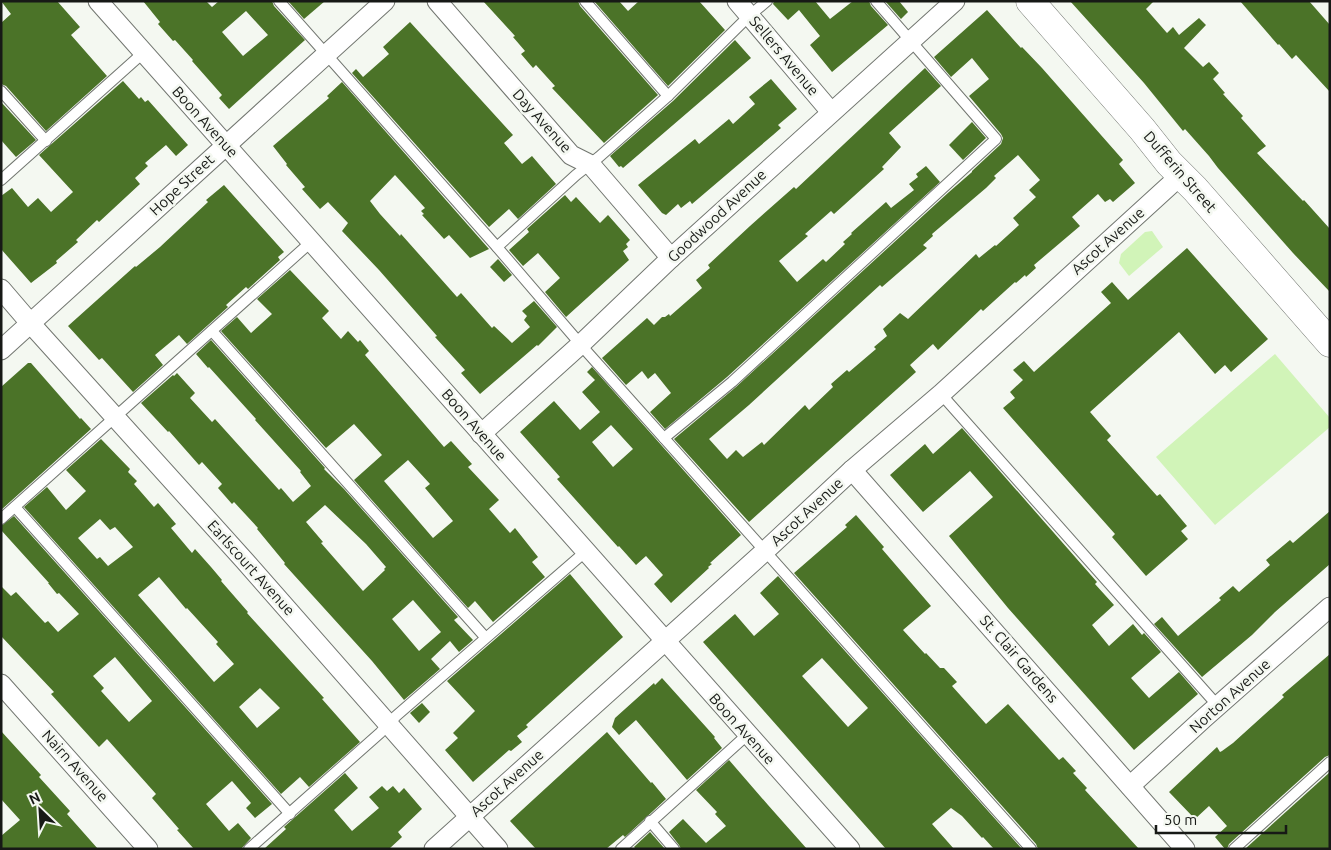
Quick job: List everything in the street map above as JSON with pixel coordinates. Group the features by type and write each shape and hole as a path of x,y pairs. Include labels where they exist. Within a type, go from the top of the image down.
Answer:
{"main road":[{"name":"Dufferin Street","path":"1030,1 1181,175 1330,342"}],"street":[{"name":"Boon Avenue","path":"98,1 850,849"},
{"name":"Hope Street","path":"1,350 385,1"},
{"name":"Day Avenue","path":"436,1 571,156 591,165 671,258"},
{"name":"Sellers Avenue","path":"737,1 831,112"},
{"name":"Goodwood Avenue","path":"481,434 581,344 671,258 955,1"},
{"name":"Ascot Avenue","path":"434,849 765,551 852,470 941,394 1181,175"},
{"name":"Earlscourt Avenue","path":"1,289 244,560 498,849"},
{"name":"St. Clair Gardens","path":"852,470 1185,849"},
{"name":"Norton Avenue","path":"1130,786 1330,607"},
{"name":"Nairn Avenue","path":"1,684 148,849"}],"lane":[{"path":"279,1 664,438 1031,849"},
{"path":"585,1 668,96"},
{"path":"497,247 576,175 591,165 668,96 767,1"},
{"path":"664,438 732,382 996,139 876,1"},
{"path":"1,180 143,52"},
{"path":"1,91 46,141"},
{"path":"1,520 311,242"},
{"path":"212,331 486,638"},
{"path":"941,394 1218,706"},
{"path":"15,507 290,814"},
{"path":"249,849 389,725 396,716 585,552"},
{"path":"621,849 747,735"},
{"path":"1234,849 1330,762"},
{"path":"650,822 674,849"}],"green space":[{"path":"1152,231 1163,247 1129,276 1119,263 1121,254 1145,232"},
{"path":"1275,354 1330,418 1330,427 1215,525 1156,457"}],"building":[{"path":"1,1 57,1 80,27 71,35 107,76 46,131 6,86 1,84 1,23 11,14"},
{"path":"143,1 206,1 212,7 219,1 272,1 274,6 305,40 229,109 219,98 222,95 175,40 173,41 158,24 160,22","holes":["246,11 268,35 243,56 222,32"]},
{"path":"288,1 325,1 304,19"},
{"path":"483,1 578,1 580,6 658,95 604,143 552,88 555,86 536,65 533,68 521,54 525,51 513,37 515,36"},
{"path":"594,1 619,1 628,11 639,1 699,1 725,30 668,86"},
{"path":"774,1 815,1 830,19 853,1 869,1 871,6 888,25 832,72 810,45 820,36 799,10 788,20 773,4"},
{"path":"885,1 899,1 908,12 901,19"},
{"path":"1070,1 1154,1 1146,9 1167,33 1173,27 1179,35 1199,18 1206,25 1184,48 1203,67 1209,62 1219,73 1213,79 1225,93 1223,94 1243,116 1241,118 1266,146 1257,153 1330,229 1330,292 1293,253 1185,129 1183,131 1144,83"},
{"path":"1240,1 1309,1 1330,25 1330,92 1296,55 1292,59 1278,45"},
{"path":"987,10 1042,68 1123,160 1119,164 1135,183 1113,202 1110,199 1105,202 1098,194 1072,217 1080,226 1034,265 1036,268 1026,277 1025,275 1015,282 983,311 981,309 938,350 933,344 910,365 916,372 749,522 674,439 736,387 1001,144 1003,138 1001,134 969,96 989,79 972,58 951,77 934,57","holes":["1018,155 1040,180 1029,190 1036,197 1013,218 1019,225 996,246 979,258 976,254 908,319 900,313 883,329 887,336 874,347 876,349 849,372 847,370 831,384 833,387 809,410 805,405 764,445 762,442 743,457 736,450 727,459 709,439 749,405 880,285 882,287 927,248 923,245 933,236 932,234 986,188 996,178 994,176"]},
{"path":"410,22 513,135 504,143 522,164 532,156 556,184 518,219 509,209 489,227 352,73 356,69 363,77 389,54 383,47"},
{"path":"735,40 751,58 623,168 619,167 610,156 673,101"},
{"path":"925,68 941,86 889,133 901,147 882,167 884,169 834,214 831,211 805,234 808,236 779,261 797,282 823,259 826,262 845,244 843,242 851,233 886,202 891,208 914,190 909,184 918,177 916,174 926,166 940,182 727,377 665,429 650,412 671,393 655,373 648,379 642,371 626,385 602,358 647,318 654,325 662,317 669,314 670,316 702,288 696,280 710,268 708,265 794,187 796,189"},
{"path":"771,79 797,109 778,125 781,128 692,204 690,201 681,208 678,204 666,215 662,213 638,185 695,139 699,144 729,119 733,124 755,104 749,97"},
{"path":"123,81 139,99 141,97 145,102 148,100 188,145 176,156 166,145 145,163 148,166 135,178 140,184 99,222 97,220 76,240 78,242 56,261 57,263 31,283 1,249 1,196 12,188 28,207 38,198 51,212 73,192 39,155"},
{"path":"342,82 489,249 470,258 449,235 444,239 422,215 424,214 421,211 425,208 395,175 370,201 380,214 400,236 401,234 457,297 461,293 492,328 494,326 512,343 530,327 524,320 527,316 522,311 534,301 557,327 538,346 480,394 461,373 465,370 435,337 437,336 342,231 348,223 328,202 320,209 302,189 305,187 273,146 329,98 327,96"},
{"path":"1,102 36,140 16,157 1,140"},
{"path":"972,122 986,138 963,160 949,145"},
{"path":"224,185 284,252 278,257 280,260 248,289 246,287 226,305 228,307 187,344 179,335 155,355 163,365 133,392 102,358 99,360 68,326 135,266 160,247 208,202 206,200"},
{"path":"565,195 571,202 576,197 600,223 608,215 630,240 626,244 628,247 623,251 629,260 566,317 545,292 560,278 538,253 523,266 509,250 529,232 527,229"},
{"path":"1187,248 1268,339 1231,372 1225,365 1215,374 1179,332 1090,412 1111,436 1107,440 1157,496 1160,494 1187,526 1181,531 1188,539 1146,576 1112,537 1115,534 1003,408 1015,398 1010,392 1023,380 1013,370 1024,361 1034,372 1111,303 1101,292 1112,282 1128,300"},
{"path":"498,259 512,275 504,282 490,267"},
{"path":"290,270 329,311 322,318 341,339 348,331 358,342 360,340 369,351 365,355 444,447 451,441 472,464 468,467 499,500 489,509 510,533 515,528 538,557 532,562 545,577 493,622 475,601 468,608 354,480 382,455 354,424 326,448 221,331 237,317 251,333 272,314 257,299","holes":["408,460 430,484 425,488 453,521 433,538 384,481"]},
{"path":"211,340 324,469 458,617 454,620 473,640 459,652 450,641 431,659 440,669 404,700 372,661 284,564 258,528 218,488 222,484 202,462 199,465 141,403 177,373 195,393 190,398 212,422 215,419 279,490 281,488 293,502 311,486 301,471 256,419 196,354","holes":["325,505 366,544 386,567 363,591 321,543 323,542 306,522","413,600 441,632 419,651 392,619"]},
{"path":"28,363 31,363 91,429 1,510 1,387"},
{"path":"592,367 741,535 710,563 712,564 709,568 671,603 654,584 663,575 646,556 636,565 618,547 557,479 560,477 520,432 554,401 580,430 600,412 582,392 595,380 587,372","holes":["611,425 633,449 613,467 592,442"]},
{"path":"962,428 1097,582 1095,584 1114,605 1092,625 1109,646 1133,624 1161,652 1131,678 1149,698 1179,672 1198,694 1134,750 1008,608 949,536 993,497 970,471 923,512 890,475 925,444 933,454"},
{"path":"101,439 130,469 128,472 137,481 134,484 154,507 158,503 176,524 171,528 192,553 195,549 247,613 324,698 322,699 360,742 309,787 300,777 281,794 24,507 47,487 66,510 86,491 66,470","holes":["100,519 110,530 115,527 133,547 108,566 100,557 97,559 78,538","159,577 186,609 218,642 216,644 234,664 214,682 138,595","260,688 280,708 257,728 239,707"]},
{"path":"1330,511 1330,564 1275,612 1252,635 1202,677 1154,624 1162,617 1178,636 1221,600 1219,598 1233,586 1239,592 1270,565 1266,560 1290,540 1293,543"},
{"path":"856,515 884,547 882,549 931,606 903,630 925,654 940,668 944,668 957,682 952,686 986,724 1008,704 1059,760 1063,757 1076,771 1073,773 1087,788 1085,790 1139,849 1038,849 1036,844 794,573 847,527 845,525"},
{"path":"14,516 272,804 255,818 246,808 251,803 232,781 206,804 229,831 238,823 251,838 241,849 194,849 152,798 156,794 107,739 99,747 51,694 54,692 1,636 1,586 11,596 16,592 45,623 48,621 58,632 79,614 59,593 57,594 1,530 1,526","holes":["115,657 152,701 129,722 101,691 104,688 93,676"]},
{"path":"570,574 623,637 526,725 528,727 517,736 522,742 511,751 509,750 473,782 445,750 458,738 453,733 475,711 447,681"},
{"path":"778,576 1022,849 994,849 962,816 951,808 932,824 954,849 886,849 703,642 735,614 754,636 779,614 760,593","holes":["822,658 868,708 848,727 802,676"]},
{"path":"1330,654 1330,755 1325,757 1225,849 1215,837 1227,826 1209,806 1195,819 1169,792 1217,747 1220,752 1233,743 1284,697 1282,695"},
{"path":"662,678 715,737 722,748 687,780 636,720 619,735 612,727 615,718"},
{"path":"422,703 430,712 419,723 410,713"},
{"path":"1,731 41,775 39,777 70,811 67,814 98,849 1,849 1,836 20,820 1,799"},
{"path":"607,732 666,799 625,837 623,835 606,849 536,849 510,821"},
{"path":"729,760 807,849 681,849 669,832 683,819 706,843 726,826 715,814 717,812 696,790"},
{"path":"1330,772 1330,849 1245,849"},
{"path":"345,773 358,788 334,810 352,831 379,808 369,797 382,786 387,791 393,786 399,793 404,788 422,809 398,832 402,837 389,849 264,849 286,829 284,827"},
{"path":"650,832 665,849 636,849 634,847"}]}
